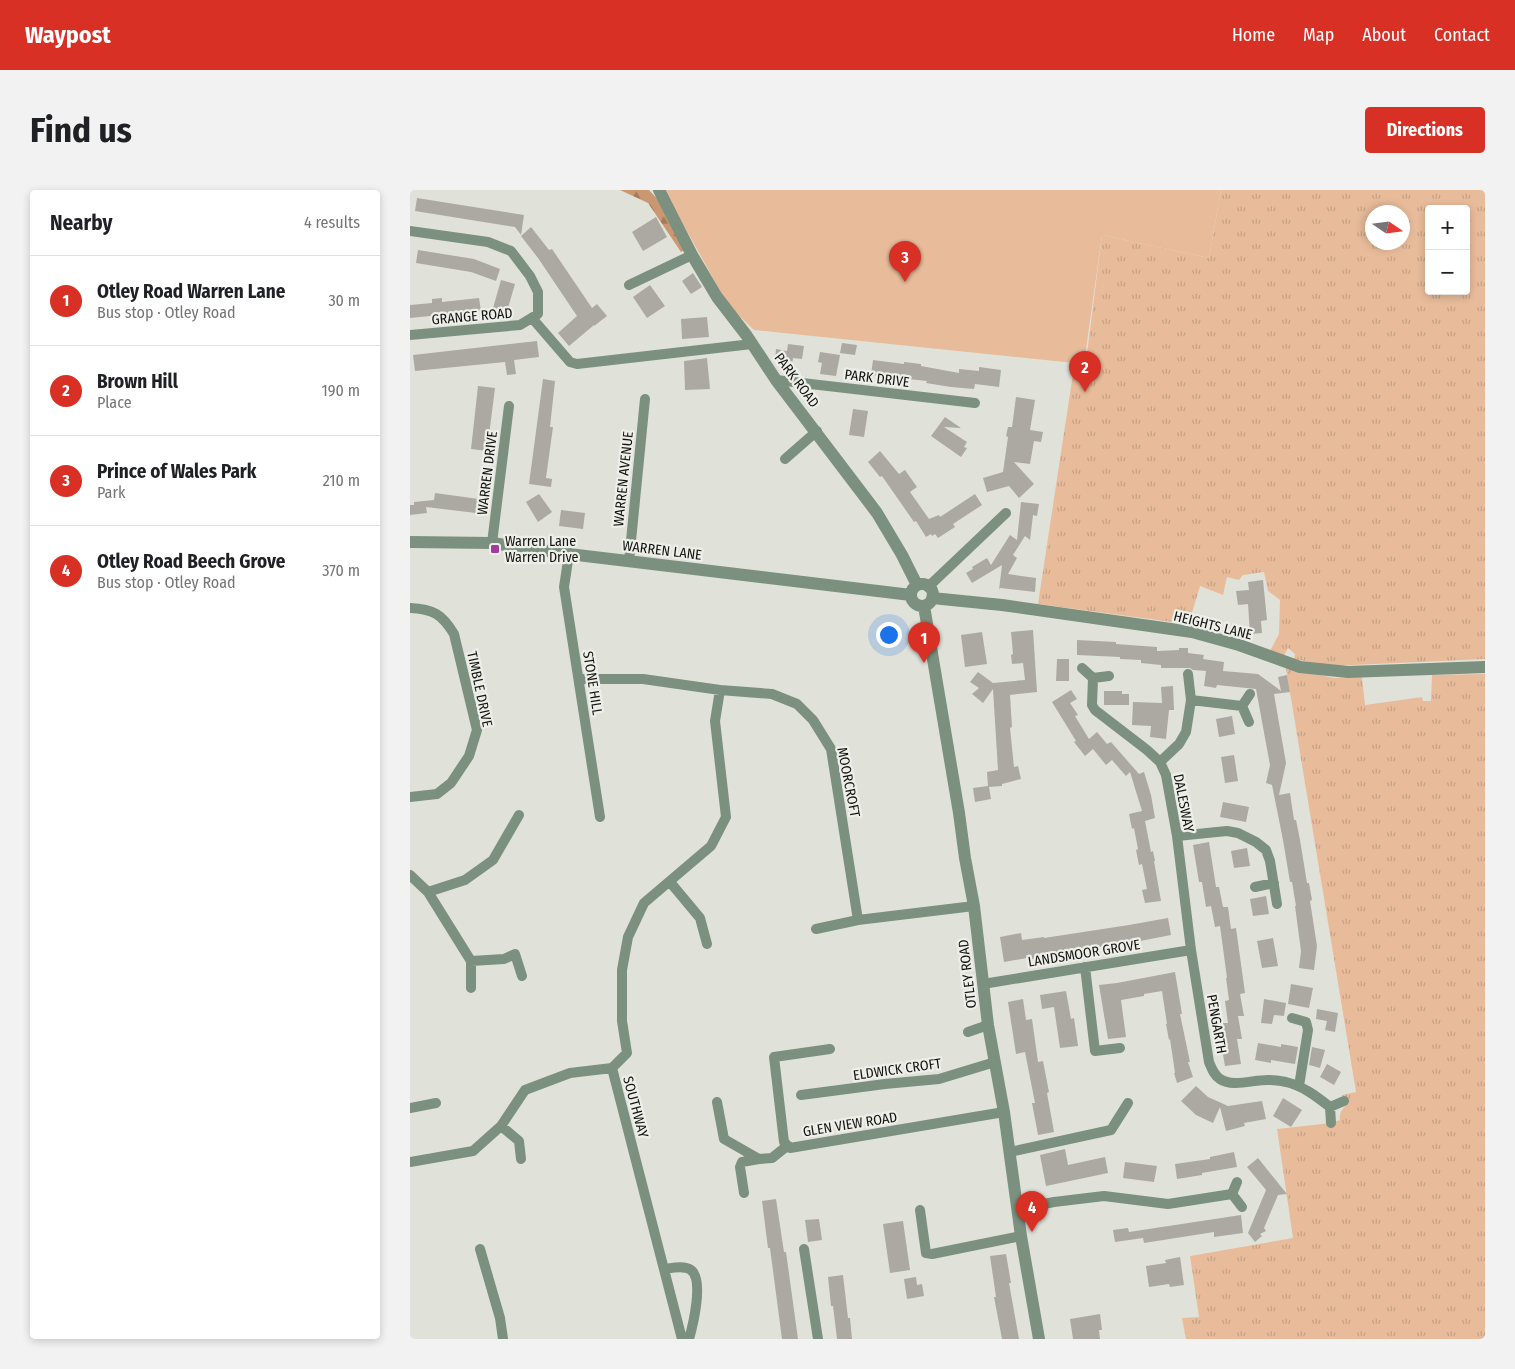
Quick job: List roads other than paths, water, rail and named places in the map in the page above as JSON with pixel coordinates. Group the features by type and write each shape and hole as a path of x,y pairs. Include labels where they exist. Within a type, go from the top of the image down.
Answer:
{"street":[{"name":"PARK ROAD","path":"659,190 692,255 717,297 776,380 817,431 877,513 922,594"},
{"name":"GRANGE ROAD","path":"410,231 488,242 511,251 530,276 538,292 538,314 520,325 410,335"},
{"path":"629,285 692,255"},
{"path":"532,318 570,362 576,364 752,344"},
{"name":"PARK DRIVE","path":"776,380 975,403"},
{"name":"WARREN AVENUE","path":"629,561 645,399"},
{"name":"WARREN DRIVE","path":"492,543 509,406"},
{"path":"786,459 817,431"},
{"path":"922,594 1006,513"},
{"name":"WARREN LANE","path":"410,542 492,543 569,554 922,594"},
{"name":"STONE HILL","path":"569,554 564,587 600,817"},
{"name":"HEIGHTS LANE","path":"922,594 1192,632 1239,645 1300,668 1348,672 1485,667"},
{"name":"OTLEY ROAD","path":"922,594 974,906 988,1025 1004,1112 1021,1236 1039,1339"},
{"name":"TIMBLE DRIVE","path":"410,608 424,609 437,613 448,623 454,634 477,730 469,756 451,783 437,794 410,797"},
{"path":"1082,668 1093,678 1109,676"},
{"path":"1160,762 1179,744 1186,732 1191,700 1188,674"},
{"name":"DALESWAY","path":"1093,678 1092,705 1095,710 1147,750 1160,762 1166,775 1177,836 1190,950"},
{"name":"MOORCROFT","path":"579,679 643,679 720,690 772,694 797,704 812,720 831,749 858,920"},
{"name":"SOUTHWAY","path":"682,1339 612,1068 627,1053 622,1021 622,970 628,936 644,903 711,846 726,817 715,721 720,690"},
{"path":"1242,706 1250,694"},
{"path":"1191,700 1242,706"},
{"path":"1242,706 1249,722"},
{"path":"428,892 465,880 493,860 519,815"},
{"path":"1177,836 1227,831 1238,833 1256,842 1266,850 1270,861 1277,904"},
{"path":"410,875 428,892 471,961 471,988"},
{"path":"670,882 700,918 707,944"},
{"path":"1255,887 1274,883"},
{"path":"816,929 858,920 974,906"},
{"name":"LANDSMOOR GROVE","path":"983,984 1190,950"},
{"name":"PENGARTH","path":"1190,950 1209,1062 1213,1072 1220,1079 1232,1083 1270,1080 1299,1086 1330,1107"},
{"path":"471,961 504,959 515,954 522,976"},
{"path":"1085,967 1095,1051 1120,1048"},
{"path":"1292,1018 1306,1022 1308,1030 1299,1086"},
{"path":"968,1032 988,1025"},
{"name":"GLEN VIEW ROAD","path":"830,1049 774,1057 784,1142 790,1148 1004,1112"},
{"name":"ELDWICK CROFT","path":"801,1095 939,1079 995,1062"},
{"path":"410,1162 473,1151 501,1126 525,1090 570,1073 612,1068"},
{"path":"1331,1123 1330,1107 1344,1101"},
{"path":"717,1102 724,1139 759,1159"},
{"path":"410,1108 436,1103"},
{"path":"1010,1152 1111,1130 1128,1103"},
{"path":"501,1126 519,1141 521,1159"},
{"path":"744,1193 740,1168 742,1162 772,1158 787,1146"},
{"path":"1232,1194 1237,1182"},
{"path":"1018,1209 1054,1202 1104,1196 1168,1204 1232,1194"},
{"path":"1232,1194 1242,1207"},
{"path":"920,1210 926,1252 932,1254 1021,1236"},
{"path":"480,1249 500,1318 503,1339"},
{"path":"804,1249 818,1339"},
{"path":"664,1269 676,1267 691,1270 698,1282 693,1324 689,1339"}],"place":[{"name":"Prince of Wales Park","path":"905,282"},
{"name":"Brown Hill","path":"1085,392"},
{"name":"Warren Lane Warren Drive","path":"495,549"},
{"name":"Otley Road Warren Lane","path":"924,663"},
{"name":"Otley Road Beech Grove","path":"1032,1232"}]}
